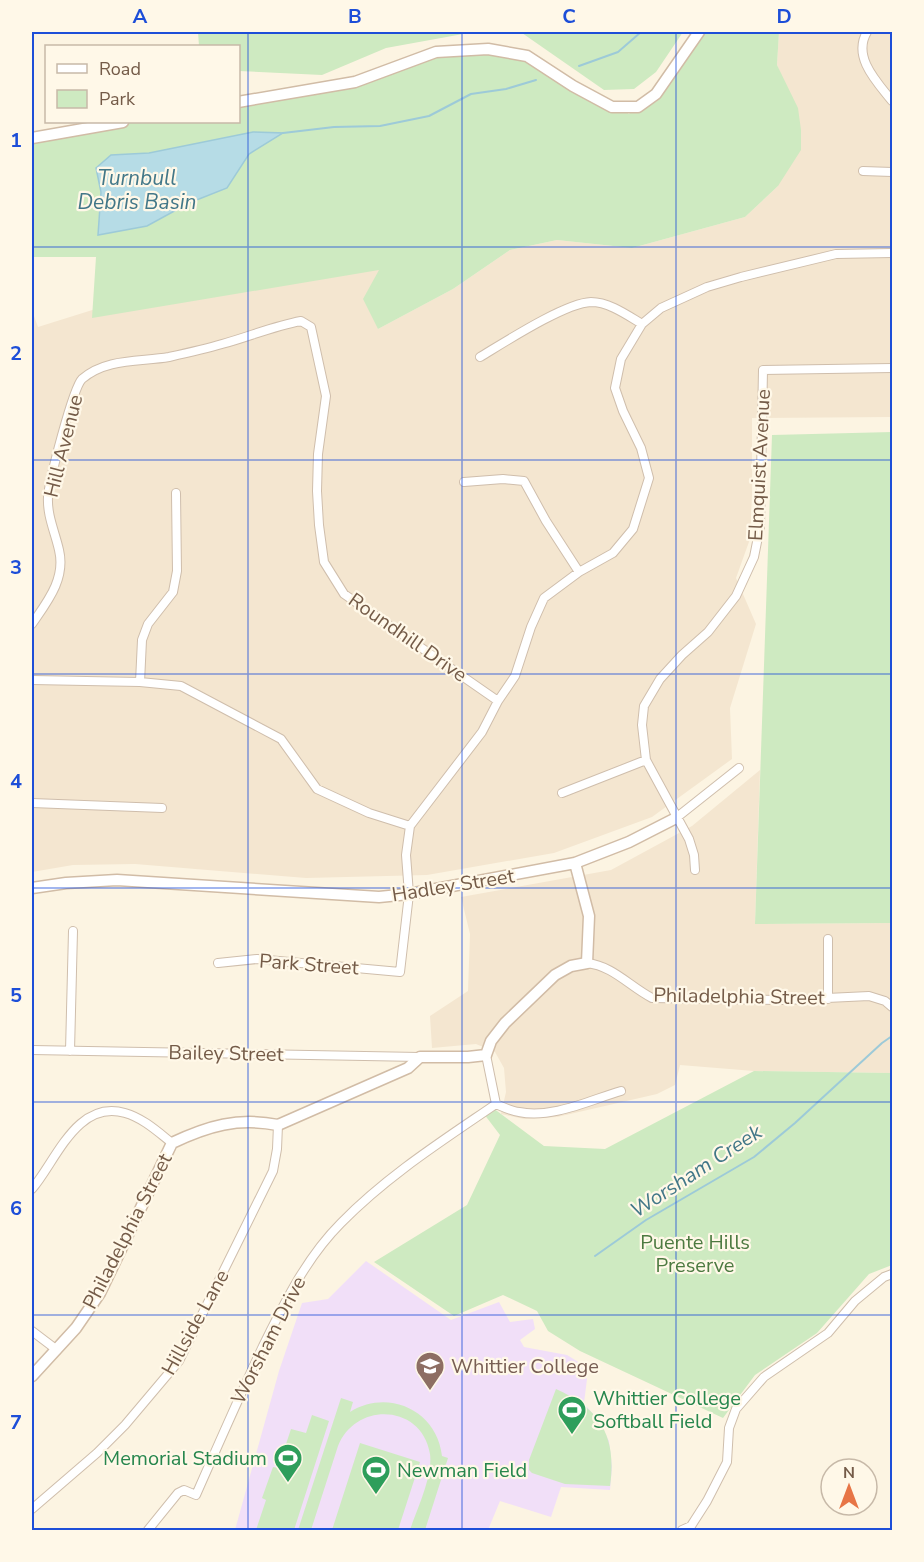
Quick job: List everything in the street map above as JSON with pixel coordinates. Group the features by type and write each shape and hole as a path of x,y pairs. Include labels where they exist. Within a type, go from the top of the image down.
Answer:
{"street":[{"path":"240,102 355,81 436,52 488,49 527,56 573,86 612,106 638,107 656,94 699,32"},
{"path":"867,32 862,40 863,59 874,79 892,101"},
{"path":"32,138 117,123"},
{"path":"862,171 892,172"},
{"path":"409,894 406,855 410,826 482,732 498,701 515,676 531,627 544,598 579,572 613,553 633,529 649,478 641,448 623,411 615,388 621,359 642,324 662,308 707,287 741,277 836,254 892,253"},
{"path":"480,357 572,305 592,302 610,306 642,324"},
{"name":"Hill Avenue","path":"32,624 51,596 58,579 60,553 49,515 48,496 70,406 76,388 82,380 99,369 122,362 167,357 221,345 301,321"},
{"name":"Roundhill Drive","path":"301,321 311,327 326,396 318,454 316,491 324,562 344,594 498,701"},
{"name":"Elmquist Avenue","path":"695,870 689,838 646,760 642,725 644,706 660,679 708,632 736,596 754,557 760,527 763,370 892,368"},
{"path":"464,482 503,479 524,482 579,572"},
{"path":"140,682 142,640 148,624 173,592 177,571 176,493"},
{"path":"32,680 140,682 182,686 281,739 317,789 369,813 410,826"},
{"path":"562,793 646,760"},
{"name":"Hadley Street","path":"32,888 117,880 380,897 409,894 575,863 629,842 676,818 739,768"},
{"path":"32,803 162,808"},
{"path":"575,863 589,916 587,963 571,966 555,975 505,1023 491,1041 486,1055 496,1104 518,1112 535,1114 559,1110 621,1091"},
{"name":"Park Street","path":"218,963 257,959 400,972 409,894"},
{"path":"70,1051 73,931"},
{"path":"828,939 828,999"},
{"name":"Philadelphia Street","path":"587,963 610,969 637,990 652,998 742,1000 877,997 892,1007"},
{"name":"Bailey Street","path":"32,1050 420,1057"},
{"path":"278,1125 408,1068 420,1057 486,1055"},
{"name":"Worsham Drive","path":"148,1530 178,1493 184,1490 196,1496 241,1392 286,1298 306,1265 340,1224 377,1189 436,1144 496,1104"},
{"path":"32,1189 76,1127 86,1118 105,1112 124,1113 145,1123 172,1143"},
{"name":"Philadelphia Street","path":"32,1376 76,1328 100,1293 172,1143 231,1122 256,1121 278,1125"},
{"name":"Hillside Lane","path":"32,1509 97,1453 125,1425 179,1361 273,1171 278,1125"},
{"path":"682,1530 691,1526 727,1462 729,1428 736,1409 764,1377 828,1333 855,1301 884,1277 892,1274"},
{"path":"32,1331 57,1350"}],"shaded area":[{"path":"779,32 892,32 892,417 752,418 750,539 736,578 756,624 730,708 732,759 652,817 554,853 427,875 306,878 135,864 73,865 32,872 32,316 38,327 137,296 391,240 378,329 453,289 510,250 557,240 632,248 745,217 778,186 784,83 777,65"},
{"path":"760,770 755,924 892,923 892,1073 754,1071 680,1065 675,1085 657,1094 557,1117 524,1119 501,1114 506,1092 504,1068 495,1052 476,1044 432,1048 430,1016 468,991 470,934 461,897 611,870 692,826"},
{"name":"Whittier College","path":"366,1261 451,1320 499,1302 510,1322 533,1319 535,1329 520,1340 524,1347 567,1355 580,1363 587,1379 584,1403 598,1420 609,1441 612,1467 610,1490 561,1487 551,1517 500,1501 488,1530 235,1530 279,1371 302,1303 328,1299"}],"green space":[{"path":"198,32 474,32 386,48 322,75 240,71 240,45 199,45"},
{"path":"474,32 683,32 656,72 634,89 604,90 522,33"},
{"path":"705,32 779,32 777,65 798,108 801,150 778,186 745,217 632,248 557,240 510,250 453,289 378,329 363,299 379,270 92,318 96,257 32,257 32,136 124,123 240,123 240,104 340,86 452,50 516,52 595,100 634,105 628,114 657,101"},
{"path":"892,432 892,923 755,924 772,435"},
{"name":"Puente Hills Preserve","path":"754,1071 892,1073 892,1265 869,1274 817,1333 755,1375 723,1418 580,1351 548,1331 537,1311 503,1295 454,1316 374,1262 467,1205 500,1135 484,1114 493,1108 544,1146 605,1149"},
{"name":"Whittier College Softball Field","path":"556,1389 584,1406 595,1416 602,1427 611,1453 610,1486 565,1484 529,1470 529,1460"},
{"path":"341,1398 353,1402 350,1412 365,1405 380,1402 409,1408 431,1427 438,1440 442,1456 448,1458 425,1530 410,1530 427,1482 430,1454 424,1437 415,1425 388,1414 359,1421 347,1431 338,1446 311,1530 298,1530"},
{"name":"Memorial Stadium","path":"312,1415 329,1421 294,1530 256,1530 266,1500 262,1498 273,1467 278,1468 291,1429 306,1433"},
{"name":"Newman Field","path":"360,1443 420,1462 398,1530 332,1530"}],"water":[{"name":"Turnbull Debris Basin","path":"253,132 283,133 249,154 227,188 189,203 147,226 98,235 101,192 96,168 111,155 149,153"}],"waterway":[{"path":"579,66 618,52 641,32"},
{"path":"283,133 334,127 380,126 429,116 471,94 506,89 536,80"},
{"name":"Worsham Creek","path":"595,1256 646,1220 754,1157 892,1036"}],"place":[{"name":"Whittier College","path":"430,1392"},
{"name":"Whittier College Softball Field","path":"572,1436"},
{"name":"Memorial Stadium","path":"288,1484"},
{"name":"Newman Field","path":"376,1496"}]}
